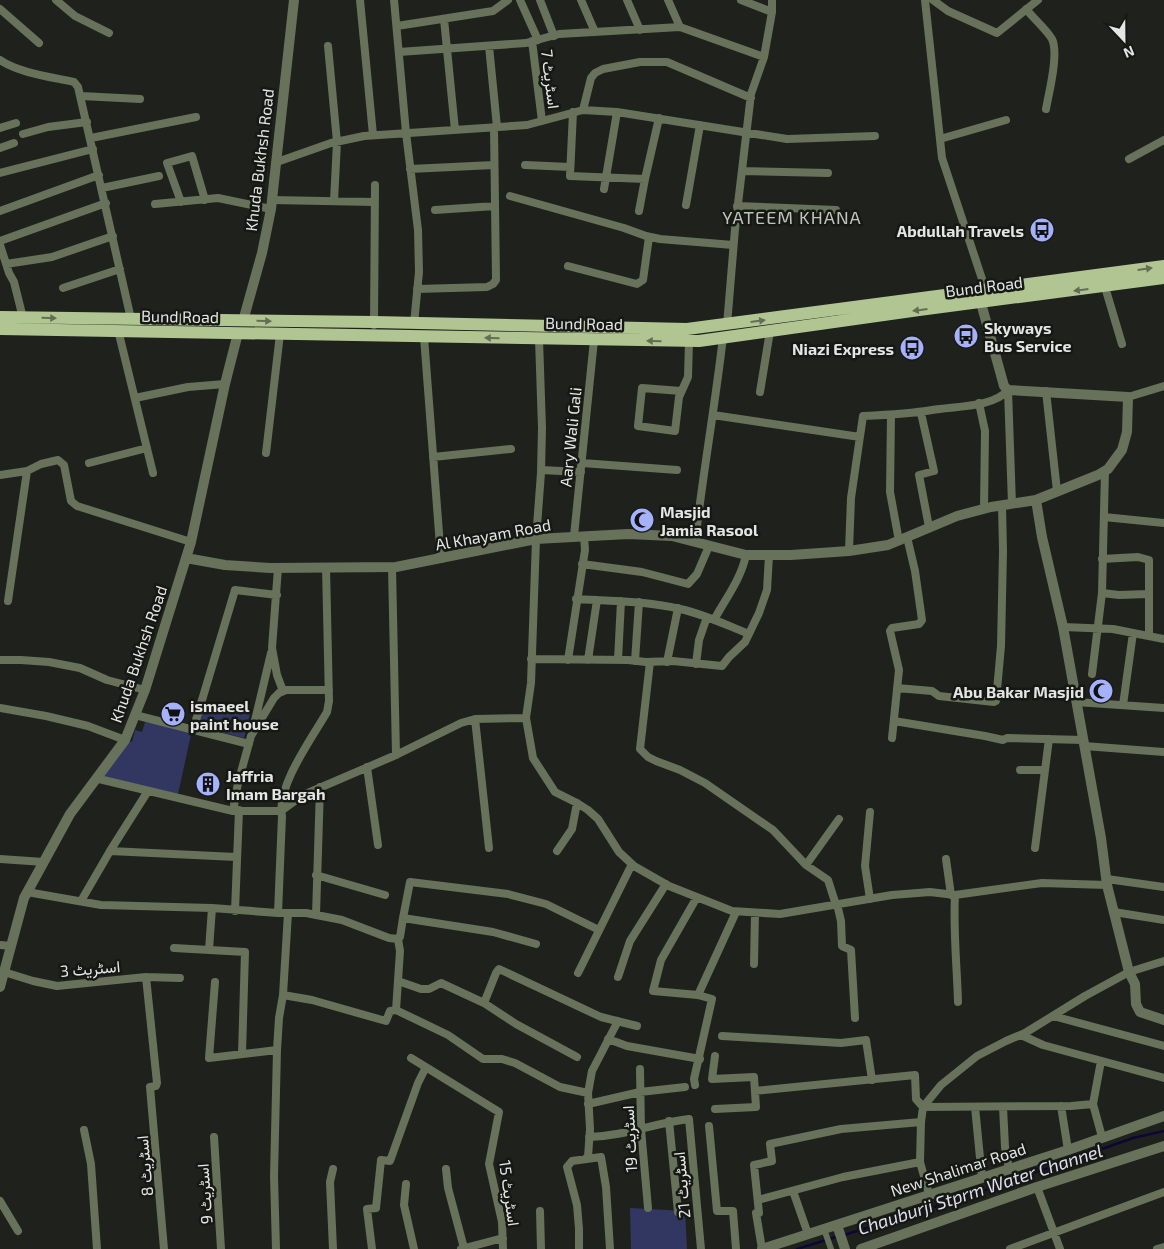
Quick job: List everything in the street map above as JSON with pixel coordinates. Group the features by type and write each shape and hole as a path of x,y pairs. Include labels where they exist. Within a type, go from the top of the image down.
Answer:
{"main road":[{"name":"Bund Road","path":"0,329 280,334 374,329 414,324 687,329 1164,266"},
{"name":"Bund Road","path":"0,317 242,321 374,329 424,337 689,341 1164,278"}],"street":[{"path":"56,0 75,16 109,32"},
{"name":"Khuda Bukhsh Road","path":"242,321 262,253 271,205 294,0"},
{"path":"360,0 373,135"},
{"path":"394,0 406,133 418,230 419,272 414,324"},
{"path":"397,26 492,11 508,0"},
{"name":"اسٹریٹ 7","path":"520,0 535,41 542,121"},
{"path":"540,0 554,36"},
{"path":"581,0 595,32"},
{"path":"628,0 640,30"},
{"path":"668,0 680,27"},
{"path":"741,0 772,12"},
{"path":"727,325 733,245 746,132 751,98 764,57 772,12 772,0"},
{"path":"925,0 942,158 986,290"},
{"path":"933,0 948,11 997,33 1038,0"},
{"path":"0,9 39,43"},
{"path":"1026,9 1051,39 1054,46 1054,58 1046,109"},
{"path":"444,19 455,130"},
{"path":"399,52 489,46 595,32 680,27 764,57"},
{"path":"328,46 337,142 334,202"},
{"path":"416,289 487,287 494,284 496,280 495,127 489,46"},
{"path":"0,60 5,64 31,72 74,82 78,87 131,319"},
{"path":"583,110 591,78 595,73 603,69 640,62 667,62 751,98"},
{"path":"81,96 140,99"},
{"path":"277,162 337,142 373,135 527,125 583,110 617,112 786,139 875,136"},
{"path":"573,112 570,176 645,179"},
{"path":"604,189 617,112"},
{"path":"91,138 196,117"},
{"path":"639,211 659,118"},
{"path":"940,139 1006,120"},
{"path":"23,134 48,127 87,122"},
{"path":"0,128 16,123"},
{"path":"686,205 700,125"},
{"path":"1128,159 1164,140"},
{"path":"0,148 14,143"},
{"path":"0,173 93,149"},
{"path":"181,202 167,163 192,156 205,200"},
{"path":"410,169 494,165"},
{"path":"525,165 570,167"},
{"path":"742,171 828,173"},
{"path":"0,211 99,175"},
{"path":"102,188 159,176"},
{"path":"374,329 375,185"},
{"path":"510,196 624,228 649,237 733,245"},
{"path":"155,204 218,198 271,205 374,202"},
{"path":"0,240 106,203"},
{"path":"435,210 495,206"},
{"path":"737,206 836,210"},
{"path":"6,264 52,257 113,236"},
{"path":"568,266 637,284 641,283 649,237"},
{"path":"0,245 14,282 23,318"},
{"path":"63,288 120,269"},
{"path":"1105,287 1122,344"},
{"path":"980,303 1004,386 1008,390 1128,397 1164,386"},
{"path":"118,330 153,473"},
{"path":"760,392 770,331"},
{"name":"Khuda Bukhsh Road","path":"0,986 24,898 70,814 125,740 145,690 191,542 238,333"},
{"path":"266,453 280,334"},
{"path":"424,337 441,559"},
{"path":"695,542 723,337"},
{"path":"539,339 542,428 541,470 536,539 531,683 526,718 532,758 555,792 577,803 598,819 620,852 632,864 666,884 732,912 755,913 780,914 870,899 930,892 953,895 1042,883 1107,882 1164,887"},
{"name":"Aary Wali Gali","path":"568,660 584,550 579,536 581,467 594,340"},
{"path":"681,391 642,388 638,426 675,431 679,397 688,377 689,341"},
{"path":"135,398 188,387 225,384"},
{"path":"849,551 850,498 863,416 921,413 956,408 1004,395 1008,390"},
{"path":"897,688 932,692 939,696 996,701 1001,646 1007,505 1008,390"},
{"path":"1046,392 1057,491"},
{"path":"1092,674 1102,593 1105,471 1118,458 1122,450 1127,432 1128,397"},
{"path":"980,403 985,431 984,509"},
{"path":"921,413 934,471 919,475 929,528"},
{"path":"713,415 860,437"},
{"path":"891,415 890,492 903,539 912,555 922,620 919,624 892,628 890,631 899,670 892,738"},
{"path":"89,463 147,448"},
{"path":"433,457 511,449"},
{"path":"0,475 27,471 46,462 58,460 64,465 71,501 77,506 191,542"},
{"path":"541,470 581,467 677,470"},
{"path":"8,601 27,471"},
{"name":"Al Khayam Road","path":"186,558 225,565 278,568 392,567 536,539 628,534 672,536 746,555 791,555 849,551 888,546 957,516 984,509 1036,500 1105,471"},
{"path":"1036,500 1042,537 1063,628 1107,882 1129,972 1135,984 1136,1004 1140,1012 1164,1020"},
{"path":"1104,516 1164,523"},
{"path":"582,564 642,572 688,584 697,574 709,546"},
{"path":"696,664 699,640 710,618 734,589 746,555"},
{"path":"531,659 618,660 722,666 745,642 759,613 767,590 769,555"},
{"path":"1102,559 1138,557 1149,560 1149,636"},
{"path":"392,567 396,755"},
{"path":"235,911 238,783 272,648 278,568"},
{"path":"278,913 281,811 286,784 326,712 329,690 326,568"},
{"path":"192,730 235,590 277,595"},
{"path":"1102,593 1119,595 1148,594"},
{"path":"576,599 639,602 678,608 710,618 749,634"},
{"path":"588,660 597,600"},
{"path":"618,660 622,601"},
{"path":"635,661 639,602"},
{"path":"667,662 678,608"},
{"path":"1063,628 1097,628 1133,632 1164,639"},
{"path":"1123,705 1133,632"},
{"path":"272,648 277,675 283,690"},
{"path":"0,660 48,662 80,668 107,680 145,690"},
{"path":"650,662 640,749 648,756 705,783 735,803 773,830 806,865 828,880 841,921 842,946 851,950 855,1018"},
{"path":"250,740 271,702 283,690 329,690"},
{"path":"1076,702 1164,708"},
{"path":"0,708 88,726 125,740"},
{"path":"135,715 192,730 250,740"},
{"path":"99,779 236,810 281,811 303,795 396,755 442,732 476,719 526,718"},
{"path":"476,719 489,848"},
{"path":"894,721 1003,740 1007,738 1049,739 1164,752"},
{"path":"1036,848 1049,739"},
{"path":"367,766 378,845"},
{"path":"1020,770 1045,770"},
{"path":"316,915 320,787"},
{"path":"82,901 110,851 148,791"},
{"path":"558,851 572,830 577,803"},
{"path":"870,812 865,866 870,899"},
{"path":"806,865 839,818"},
{"path":"110,851 236,857"},
{"path":"0,859 44,862"},
{"path":"946,859 953,895 958,1002"},
{"path":"578,973 632,864"},
{"path":"316,875 385,895"},
{"path":"396,1010 400,951 398,940 410,882 518,897 546,904 599,930"},
{"path":"618,977 630,941 666,884"},
{"path":"27,892 101,905 306,913 342,920 385,937 398,940"},
{"path":"695,1085 694,1079 712,999 698,995 653,991 661,960 697,897"},
{"path":"209,950 212,908"},
{"path":"698,995 736,912"},
{"path":"1114,912 1164,920"},
{"path":"276,1249 274,1176 277,1050 283,995 288,913"},
{"path":"754,964 755,913"},
{"path":"403,918 493,932 536,944"},
{"path":"0,946 11,946"},
{"path":"174,948 245,952 242,1054"},
{"path":"929,1194 920,1162 921,1122 923,1107 941,1085 977,1056 1053,1016 1129,972 1164,961"},
{"path":"484,1003 499,970 514,975 602,1017 637,1026"},
{"name":"اسٹریٹ 3","path":"4,972 57,986 146,977 180,978"},
{"name":"اسٹریٹ 8","path":"146,977 156,1086 150,1087 164,1249"},
{"path":"398,981 421,989 429,989 441,983 484,1003 516,1024 577,1057"},
{"path":"215,982 209,1058 277,1050"},
{"path":"283,995 312,1000 386,1021 390,1011 396,1010 448,1035 484,1059 502,1059 515,1063 560,1087 588,1093"},
{"path":"1053,1016 1164,1046"},
{"path":"586,1158 588,1157 589,1137 588,1093 592,1071 618,1021"},
{"path":"1020,1034 1042,1045 1164,1078"},
{"path":"722,1036 841,1043 866,1040 872,1080"},
{"path":"608,1039 627,1046 700,1059"},
{"path":"715,1056 712,1079 754,1077 756,1107 715,1109"},
{"path":"372,1249 367,1209 376,1208 381,1160 390,1161 418,1083 426,1067 411,1058"},
{"path":"1101,1061 1093,1104 1102,1137"},
{"name":"اسٹریٹ 15","path":"426,1067 498,1112 489,1164 502,1222 503,1249"},
{"name":"اسٹریٹ 19","path":"640,1069 641,1129 648,1208"},
{"path":"755,1091 915,1076 916,1100 923,1107 975,1108 1093,1104"},
{"path":"588,1104 640,1092 685,1087"},
{"path":"1062,1106 1068,1150"},
{"path":"1003,1107 1005,1147 1009,1169"},
{"path":"975,1108 982,1178"},
{"name":"New Shalimar Road","path":"762,1249 808,1234 838,1227 929,1194 1068,1150 1164,1116"},
{"name":"اسٹریٹ 21","path":"669,1121 689,1118 701,1249"},
{"path":"589,1137 611,1137 669,1121 678,1212"},
{"path":"762,1249 756,1214 759,1213 754,1166 772,1161 770,1144 840,1130 921,1122"},
{"path":"709,1126 717,1211 733,1211 736,1249"},
{"path":"84,1130 91,1164 97,1249"},
{"name":"اسٹریٹ 9","path":"214,1137 221,1249"},
{"path":"861,1249 1037,1187 1164,1146"},
{"path":"579,1249 576,1205 567,1167 572,1161 601,1157 606,1186 610,1249"},
{"path":"758,1200 843,1177 920,1162"},
{"path":"332,1169 330,1182 333,1249"},
{"path":"446,1169 448,1188 462,1249 502,1238"},
{"path":"406,1184 404,1205 414,1249"},
{"path":"1037,1187 1060,1249"},
{"path":"793,1191 808,1234"},
{"path":"1010,1249 1164,1192"},
{"path":"0,1201 18,1231"},
{"path":"540,1211 540,1249"},
{"path":"838,1227 844,1248"},
{"path":"825,1231 831,1249"},
{"path":"1157,1249 1164,1246"}],"shaded area":[{"path":"204,703 225,710 226,707 250,713 244,738 197,726"},
{"path":"152,720 192,730 178,794 98,776 125,740 132,742 135,730 142,732 145,722 151,723"},
{"path":"630,1208 685,1211 687,1249 631,1249"}],"waterway":[{"name":"Chauburji Stprm Water Channel","path":"844,1235 957,1200 1133,1138 1164,1131"},
{"name":"Chauburji Stprm Water Channel","path":"797,1249 839,1236"}],"place":[{"name":"Abdullah Travels","path":"1042,230"},
{"name":"Skyways Bus Service","path":"966,336"},
{"name":"Niazi Express","path":"912,348"},
{"name":"Masjid Jamia Rasool","path":"642,520"},
{"name":"Abu Bakar Masjid","path":"1101,691"},
{"name":"ismaeel paint house","path":"173,714"},
{"name":"Jaffria Imam Bargah","path":"208,784"}],"district":[{"name":"YATEEM KHANA","path":"792,217"}]}
